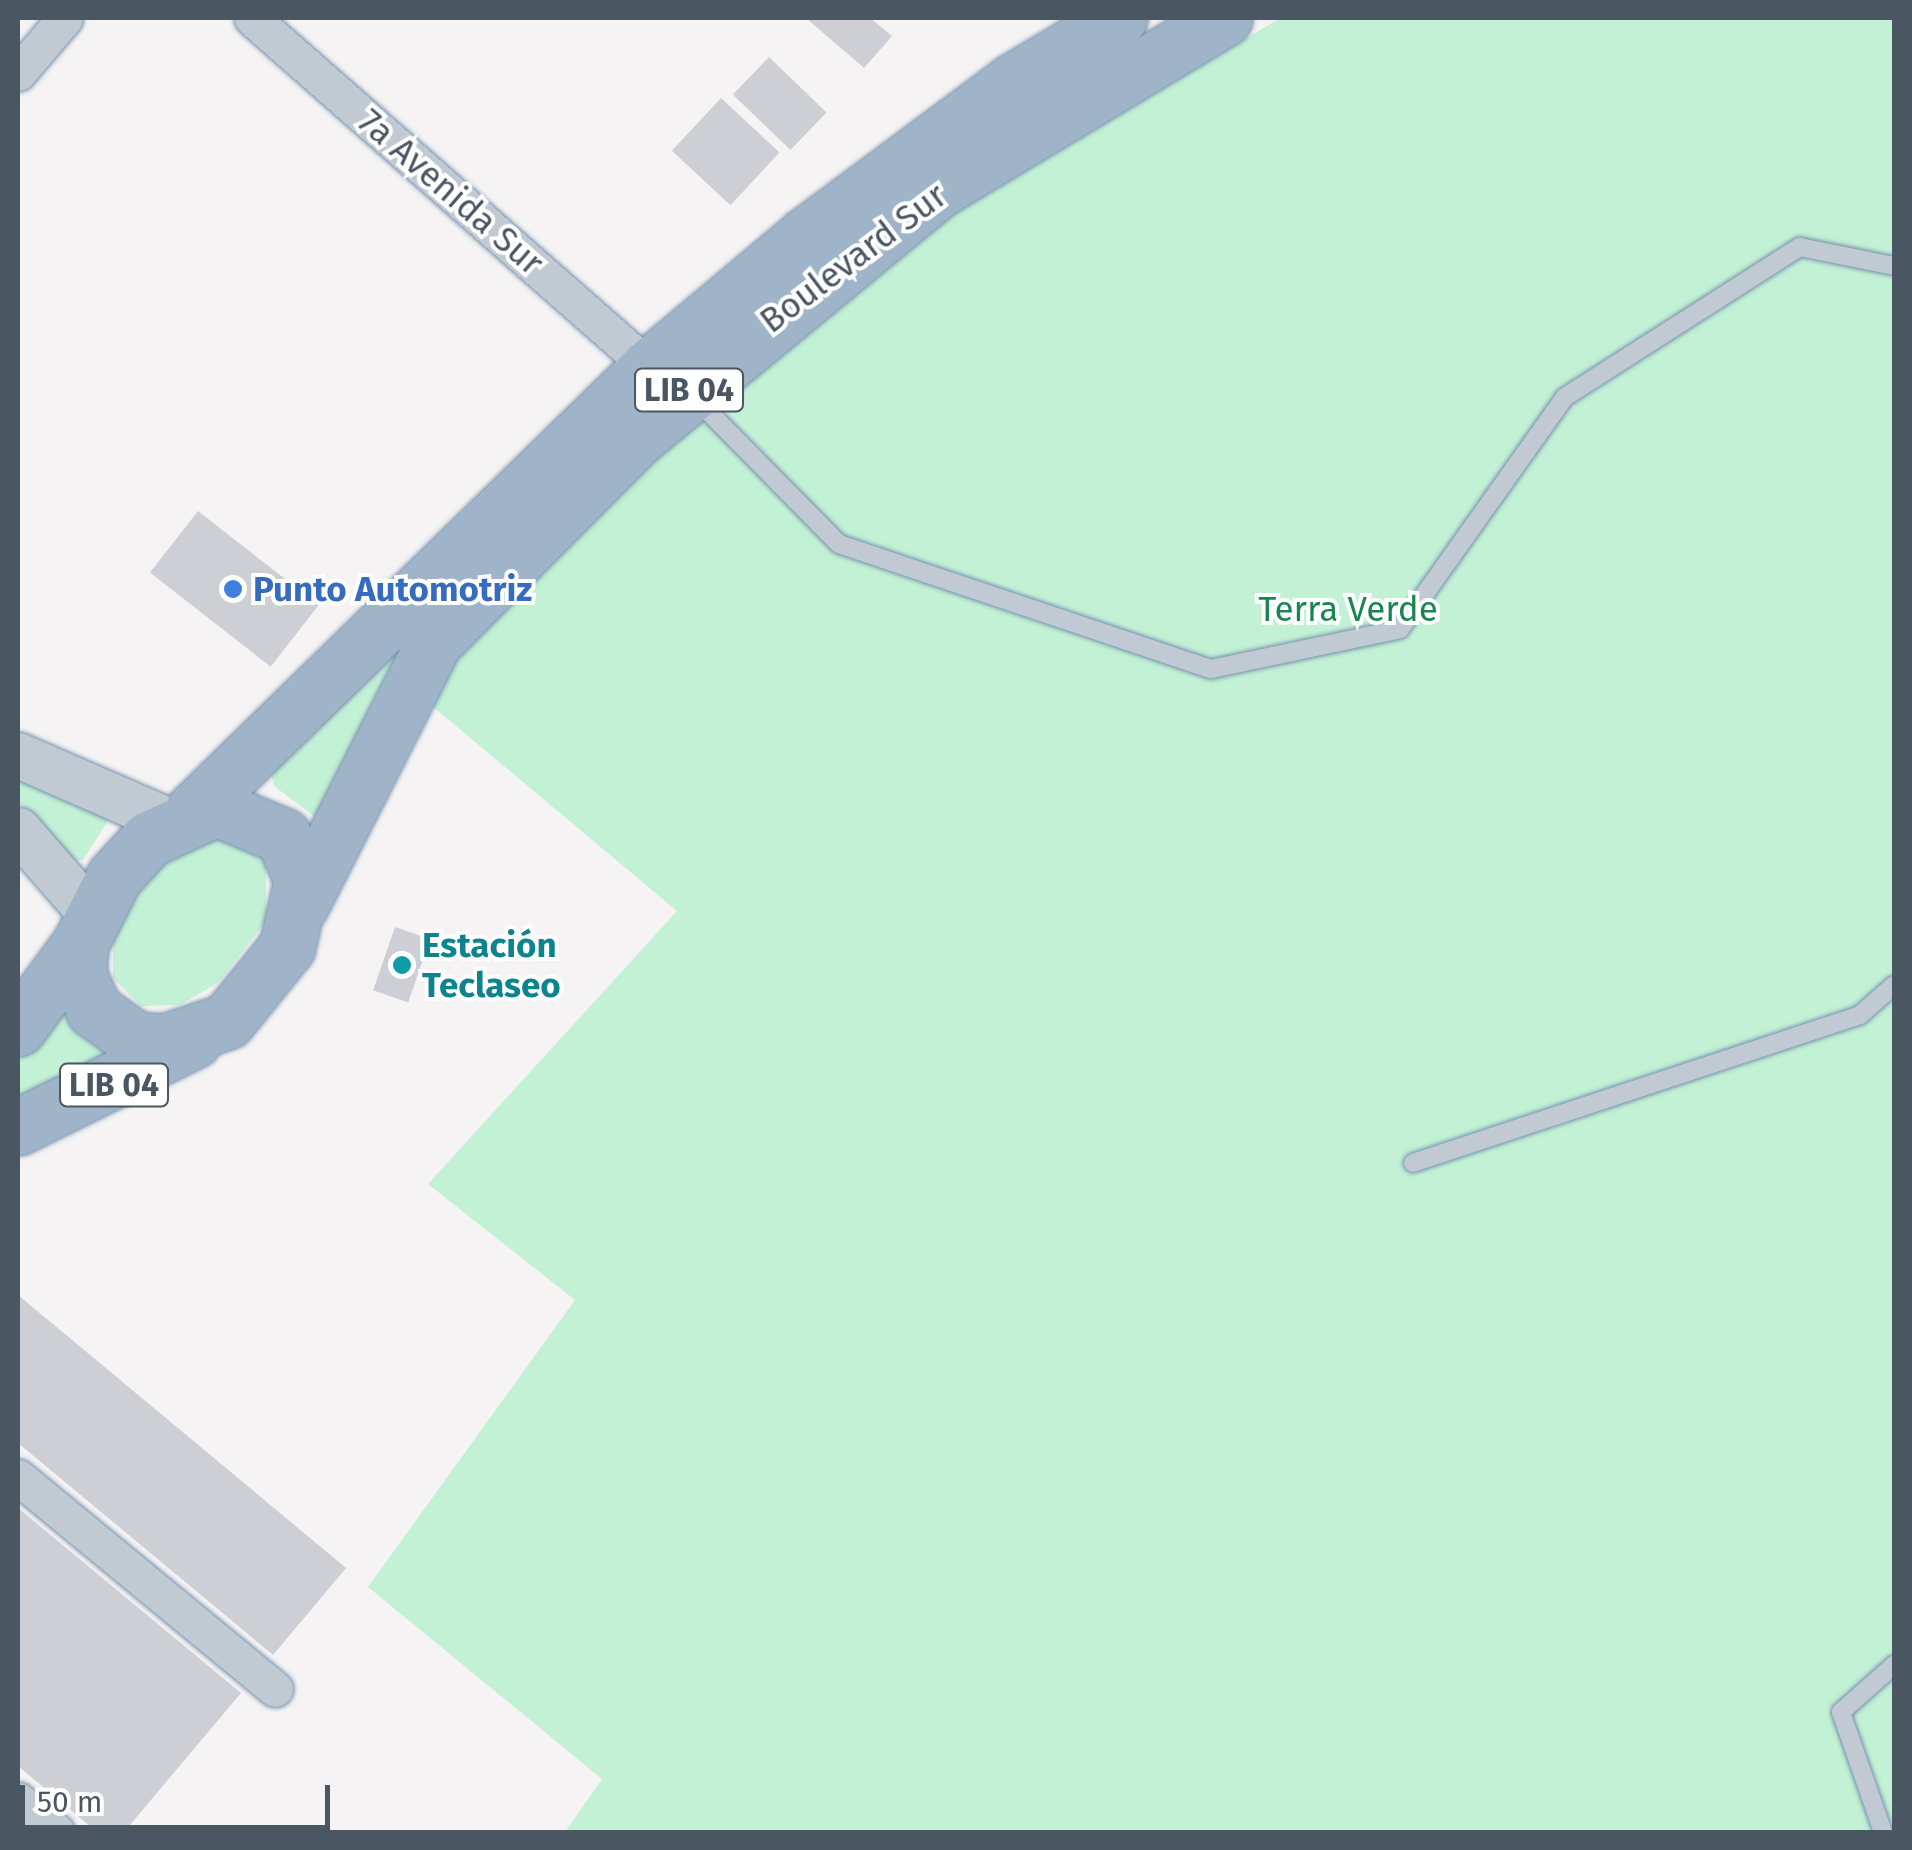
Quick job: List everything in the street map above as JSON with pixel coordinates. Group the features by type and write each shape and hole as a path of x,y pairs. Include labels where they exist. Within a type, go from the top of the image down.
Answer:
{"highway":[{"name":"Boulevard Sur","path":"302,904 434,642 669,379 805,236 1012,82 1119,18"},
{"name":"Boulevard Sur","path":"182,817 669,379 938,190 1224,18"},
{"path":"182,817 240,811 283,836 302,904"},
{"name":"LIB 04","path":"18,1028 86,930 114,877 182,817"},
{"name":"LIB 04","path":"18,1127 134,1077 206,1033 271,975 302,904"},
{"name":"LIB 04","path":"86,930 78,974 112,1027 165,1042 206,1033"}],"street":[{"path":"18,73 65,18"},
{"name":"7a Avenida Sur","path":"252,18 669,379"},
{"path":"1012,82 1066,18"},
{"path":"18,755 182,817"},
{"path":"18,830 86,930"},
{"path":"18,1477 275,1689"},
{"path":"18,1800 57,1832"}],"lane":[{"path":"669,379 839,544 1211,669 1400,629 1565,397 1800,247 1894,266"},
{"path":"1412,1163 1860,1016 1894,985"},
{"path":"1883,1832 1841,1712 1894,1665"}],"green space":[{"name":"Terra Verde","path":"1281,18 1894,18 1894,1832 565,1832 602,1779 368,1587 575,1300 428,1184 677,911 389,670 315,817 274,786 270,769 440,597 953,207"},
{"path":"18,769 109,819 83,860 67,860 18,801"},
{"path":"223,834 266,858 266,921 219,982 180,1005 141,1006 113,978 113,936 131,897 173,853"},
{"path":"61,1007 106,1056 18,1097 18,1056"}],"building":[{"path":"806,18 870,18 892,36 864,68"},
{"path":"769,57 827,113 790,150 733,94"},
{"path":"721,98 780,153 730,205 672,151"},
{"name":"Punto Automotriz","path":"198,511 319,605 271,667 150,572"},
{"name":"Estación Teclaseo","path":"395,927 430,939 408,1002 373,990"},
{"path":"18,1295 346,1568 273,1655 18,1443"},
{"path":"18,1508 241,1693 124,1832 97,1832 18,1766"}],"place":[{"name":"Punto Automotriz","path":"233,589"},
{"name":"Estación Teclaseo","path":"402,965"}]}
